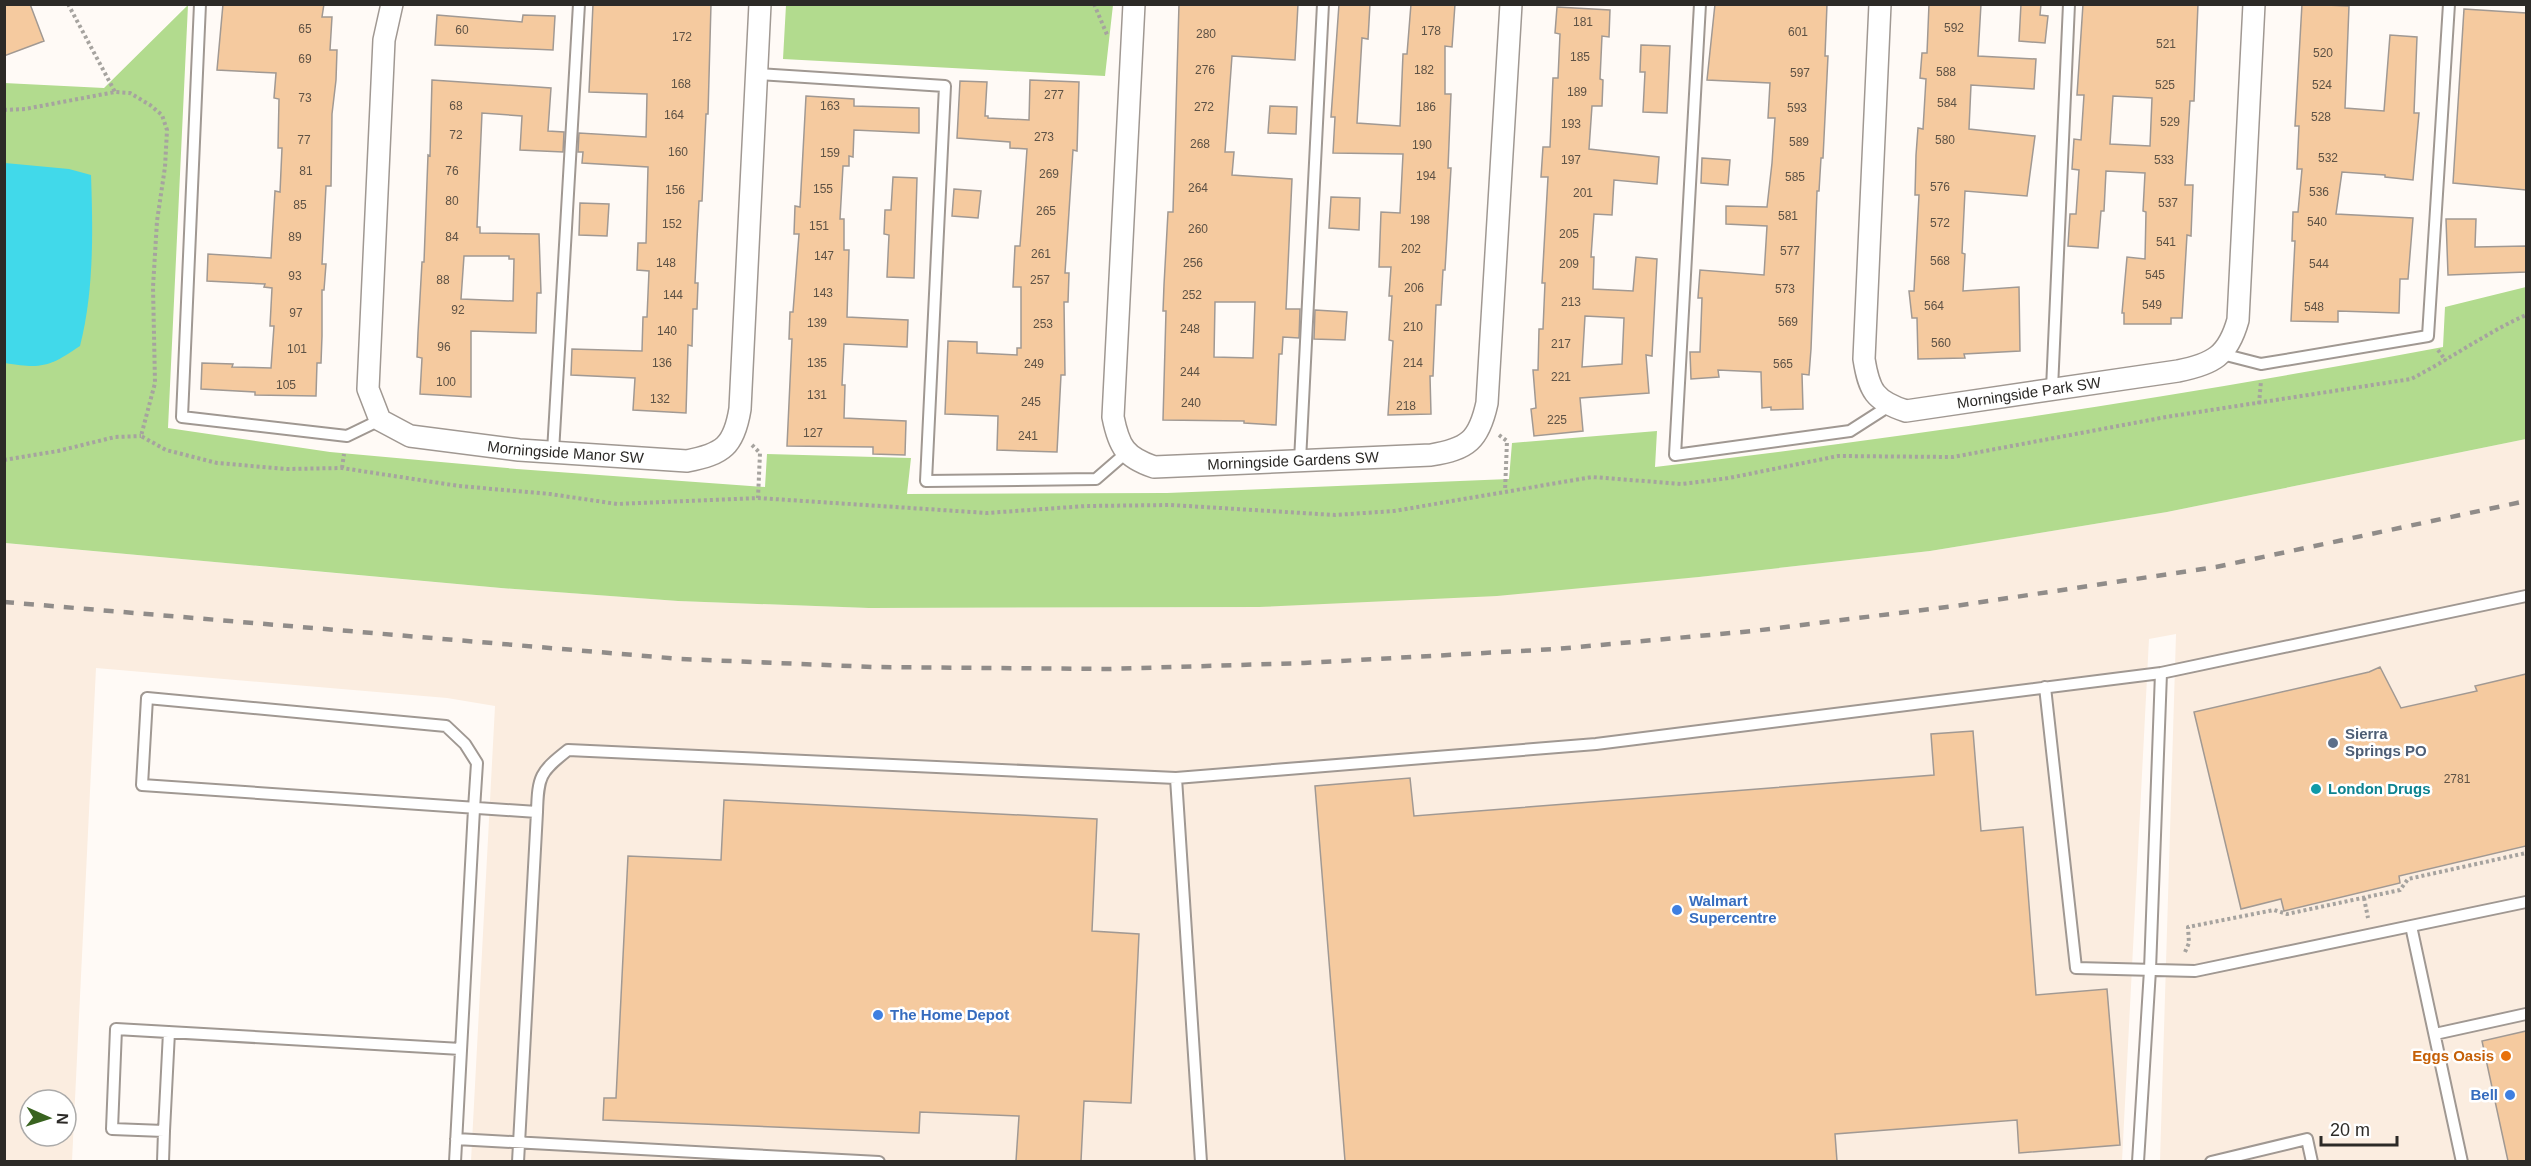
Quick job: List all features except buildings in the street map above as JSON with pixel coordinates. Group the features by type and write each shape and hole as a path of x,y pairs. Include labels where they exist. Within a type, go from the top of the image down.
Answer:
{"street":[{"path":"380,420 368,389 384,40 392,4"},
{"path":"737,430 740,409 760,4"},
{"path":"1126,453 1117,436 1113,417 1134,4"},
{"path":"1482,424 1487,403 1511,4"},
{"path":"1880,4 1864,359 1867,378 1875,396 1889,406"},
{"path":"2222,354 2232,340 2238,320 2254,4"},
{"name":"Morningside Park SW","path":"1889,406 1906,411 2201,366 2222,354"},
{"name":"Morningside Manor SW","path":"380,420 410,436 519,450 687,461 708,457 727,447 737,430"},
{"name":"Morningside Gardens SW","path":"1126,453 1139,462 1155,467 1431,456 1454,451 1470,442 1482,424"}],"lane":[{"path":"200,4 182,417 346,436 380,420"},
{"path":"553,452 579,4"},
{"path":"1300,461 1323,4"},
{"path":"1700,4 1675,455 1850,431 1889,406"},
{"path":"2052,389 2069,4"},
{"path":"2222,354 2262,364 2428,336 2450,4"},
{"path":"757,74 945,86 926,481 1096,479 1126,453"},
{"path":"518,1161 538,783 549,765 568,750 1176,778 1596,744 2161,673 2526,596"},
{"path":"2138,1161 2150,970 2161,673"},
{"path":"2045,687 2076,968 2195,971 2526,902"},
{"path":"454,1161 456,1139 474,809 477,763 465,744 446,726 147,698 142,785 474,809 537,812"},
{"path":"1176,778 1201,1161"},
{"path":"2411,926 2462,1161"},
{"path":"2435,1034 2526,1014"},
{"path":"164,1131 112,1128 116,1029 461,1049"},
{"path":"163,1161 169,1032"},
{"path":"456,1139 879,1161"},
{"path":"2211,1161 2307,1139 2312,1161"}],"path":[{"path":"68,4 115,92"},
{"path":"1482,424 1506,441 1505,490"},
{"path":"737,430 760,453 758,498"},
{"path":"4,460 58,451 115,437 141,436"},
{"path":"2184,956 2189,943 2188,927 2274,910 2287,914 2391,892 2400,890 2408,879 2526,854"}],"shaded area":[{"path":"2526,439 2526,1161 2160,1161 2176,634 2149,639 2122,1161 471,1161 495,706 447,698 96,668 76,1088 18,1088 18,1148 73,1148 72,1161 5,1161 4,543 501,588 678,601 869,608 1259,607 1699,577 1930,551 2167,512"}],"green space":[{"path":"188,5 168,428 330,452 517,469 765,487 767,454 911,458 907,494 1167,493 1509,479 1512,443 1657,431 1655,467 2050,414 2443,347 2445,307 2526,287 2526,439 2167,512 1930,551 1699,577 1497,596 1259,607 869,608 678,601 501,588 5,543 4,83 104,88"},
{"path":"786,5 1113,5 1105,76 783,59"}],"water":[{"path":"5,163 69,169 91,175 90,283 80,346 45,365 28,366 5,363"}],"railway":[{"path":"4,602 681,659 873,667 1108,669 1304,663 1556,649 1753,631 1955,606 2216,567 2526,501"}],"place":[{"name":"Sierra Springs PO","path":"2333,743"},
{"name":"London Drugs","path":"2316,789"},
{"name":"Walmart Supercentre","path":"1677,910"},
{"name":"The Home Depot","path":"878,1015"},
{"name":"Eggs Oasis","path":"2506,1056"},
{"name":"Bell","path":"2510,1095"}]}
